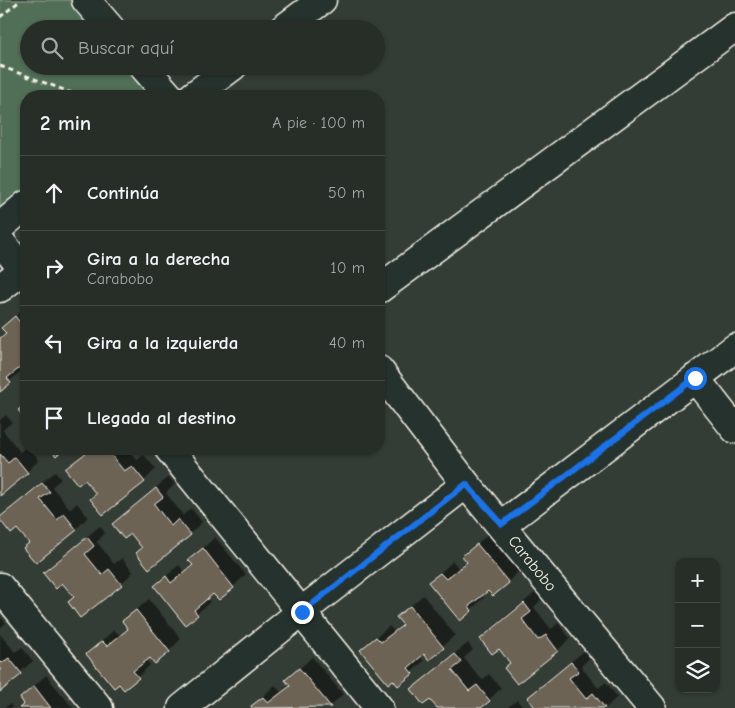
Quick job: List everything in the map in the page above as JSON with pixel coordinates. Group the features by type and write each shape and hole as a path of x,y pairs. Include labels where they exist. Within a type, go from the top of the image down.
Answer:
{"street":[{"path":"86,0 103,20"},
{"path":"295,20 322,0"},
{"path":"385,285 735,27"},
{"path":"150,75 161,90"},
{"path":"201,90 221,75"},
{"path":"0,227 20,211"},
{"path":"0,241 20,264"},
{"path":"0,288 20,274"},
{"path":"502,524 735,348"},
{"name":"Carabobo","path":"385,378 466,484 502,524 652,708"},
{"path":"695,378 735,429"},
{"path":"174,455 379,708"},
{"path":"182,708 466,484"},
{"path":"0,587 100,708"}],"path":[{"path":"0,17 21,0"},
{"path":"0,66 20,74"},
{"path":"24,75 64,90"}],"green space":[{"path":"0,0 86,0 103,20 20,20 20,75 148,75 157,90 20,90 20,210 0,227"}],"building":[{"path":"15,316 20,322 20,368 7,378 11,383 0,392 0,338 6,333 1,328"},
{"path":"0,454 8,463 15,457 28,473 0,496"},
{"path":"83,455 111,455 124,471 132,466 145,482 103,515 90,499 96,494 85,480 78,485 65,469"},
{"path":"42,483 50,492 40,499 57,520 64,514 77,530 36,563 23,548 29,543 17,529 11,534 0,520 0,517"},
{"path":"156,488 163,497 154,504 171,526 178,519 191,535 149,569 136,553 142,548 131,534 124,539 112,524"},
{"path":"87,537 94,546 85,554 102,575 109,569 122,585 80,618 68,602 74,597 62,583 56,589 43,573"},
{"path":"477,544 509,583 493,596 488,591 469,606 472,611 460,621 428,582 440,573 446,579 467,562 462,556"},
{"path":"203,548 234,588 219,600 213,594 194,610 198,615 185,625 154,586 166,576 171,583 193,565 188,560"},
{"path":"524,603 531,612 522,619 538,640 546,635 558,651 517,684 504,668 510,663 499,649 492,654 480,639"},
{"path":"410,606 444,648 429,660 424,654 408,668 413,674 398,686 393,680 388,684 360,650 376,637 381,642 403,625 396,617"},
{"path":"136,610 170,652 155,664 150,658 133,671 139,678 124,690 119,684 114,688 86,654 102,641 107,646 128,629 122,621"},
{"path":"455,654 462,662 452,670 469,691 477,685 490,701 481,708 437,708 430,700 423,705 411,689"},
{"path":"9,658 22,674 0,692 0,661 2,663"},
{"path":"571,662 579,671 569,678 586,699 593,693 605,708 536,708 527,698"},
{"path":"299,668 331,707 252,708 251,706 263,697 268,703 290,686 285,680"},
{"path":"34,686 51,708 19,708 24,704 20,698"}],"route":[{"path":"302,612 466,484 502,524 695,378"}]}
